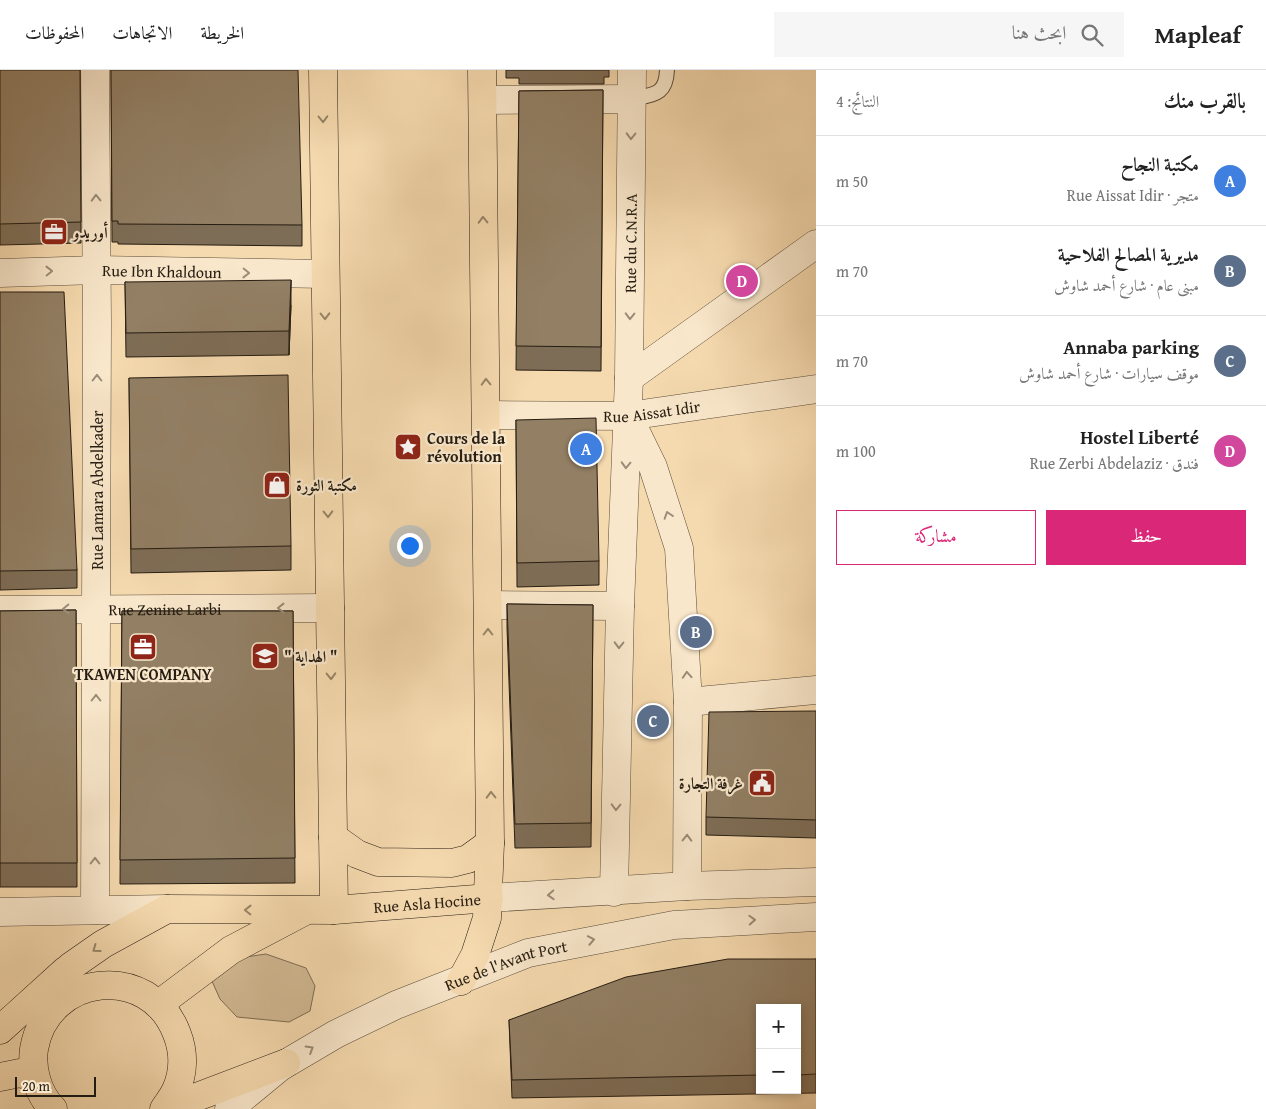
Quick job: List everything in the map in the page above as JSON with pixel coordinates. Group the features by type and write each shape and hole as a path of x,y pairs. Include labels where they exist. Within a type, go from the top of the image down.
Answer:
{"main road":[{"path":"323,70 334,910"},
{"path":"461,981 483,937 489,898 487,415 482,70"},
{"path":"333,837 357,854 378,862 452,863 468,859 490,843"},
{"name":"Rue Asla Hocine","path":"0,1030 70,967 103,944 168,909 334,910 489,898"},
{"path":"159,1004 231,950 304,911"},
{"path":"53,1109 41,1092 35,1078 34,1050 36,1036 70,967"},
{"path":"0,1035 49,1013 71,994 93,986 117,985 139,991 159,1004 173,1023 181,1044 182,1068 176,1090 164,1109"},
{"path":"164,1109 286,1063"},
{"path":"0,1077 20,1073 35,1078"}],"street":[{"name":"Rue Lamara Abdelkader","path":"95,70 97,270 95,910"},
{"name":"Rue du C.N.R.A","path":"614,892 620,606 629,378 632,70"},
{"path":"482,100 632,99"},
{"path":"629,378 816,244"},
{"name":"Rue Ibn Khaldoun","path":"0,272 97,270 325,274"},
{"name":"Rue Aissat Idir","path":"487,415 628,416 816,389"},
{"path":"628,416 653,467 679,548 688,702 687,886 816,882"},
{"path":"488,605 620,606"},
{"name":"Rue Zenine Larbi","path":"0,610 330,608"},
{"path":"688,702 816,690"},
{"name":"Rue Asla Hocine","path":"489,898 614,892 687,886"},
{"name":"Rue Asla Hocine","path":"0,912 168,909"},
{"name":"Rue de l'Avant Port","path":"229,1109 286,1063 336,1034 396,1005 528,953 674,924 816,917"}],"lane":[{"path":"632,99 660,93 664,87 667,70"}],"shaded area":[{"path":"266,954 306,968 315,986 310,1011 289,1022 237,1017 220,999 211,979 225,960"}],"building":[{"path":"0,70 80,70 81,222 0,224"},
{"path":"111,70 298,70 302,225 118,224 118,221 112,221"},
{"path":"603,90 601,347 516,346 519,91"},
{"path":"291,280 289,331 126,333 125,282"},
{"path":"0,292 64,292 77,570 0,571"},
{"path":"288,375 291,546 131,549 129,378"},
{"path":"596,418 599,561 517,563 516,420"},
{"path":"507,604 593,605 591,823 515,824"},
{"path":"76,610 77,863 0,863 0,611"},
{"path":"122,611 293,611 295,858 120,860"},
{"name":"غرفة التجارة","path":"816,711 816,820 706,817 709,712"},
{"path":"728,959 816,959 816,1074 801,1075 801,1004 756,1004 756,1075 512,1080 509,1020 626,977"}],"place":[{"name":"أوريدو","path":"54,232"},
{"name":"Hostel Liberté","path":"742,281"},
{"name":"Cours de la révolution","path":"408,447"},
{"name":"مكتبة النجاح","path":"586,449"},
{"name":"مكتبة الثورة","path":"277,485"},
{"name":"مديرية المصالح الفلاحية","path":"696,632"},
{"name":"TKAWEN COMPANY","path":"143,647"},
{"name":"\" الهداية \"","path":"265,656"},
{"name":"Annaba parking","path":"653,721"},
{"name":"غرفة التجارة","path":"762,783"}]}
